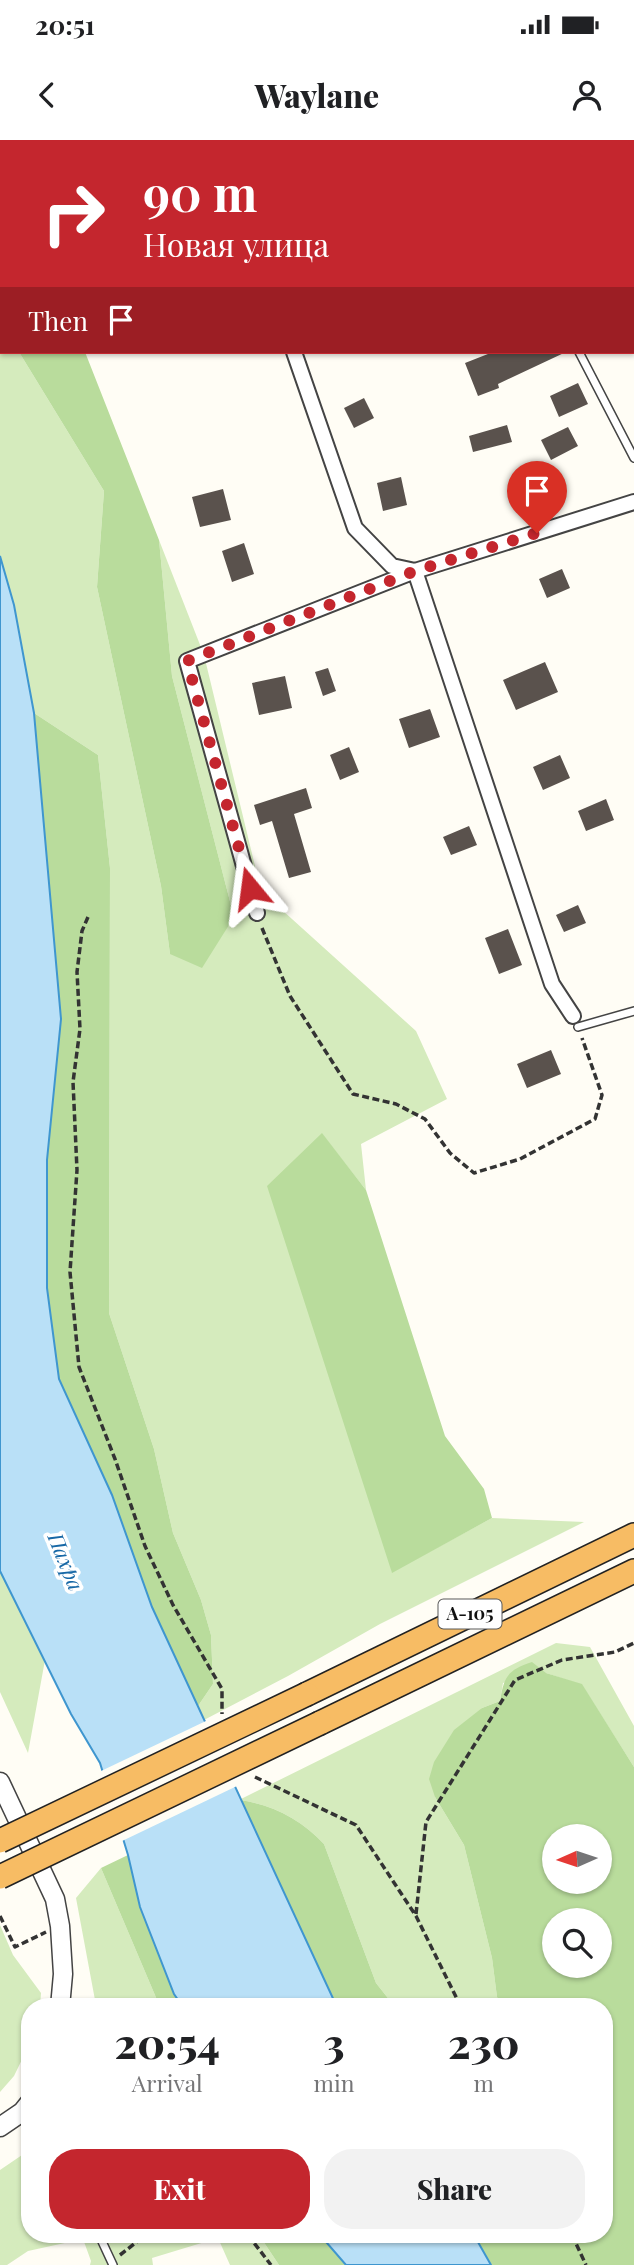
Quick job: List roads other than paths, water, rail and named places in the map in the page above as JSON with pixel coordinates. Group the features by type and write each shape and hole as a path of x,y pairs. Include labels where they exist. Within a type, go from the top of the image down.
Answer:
{"highway":[{"name":"А-105","path":"0,1841 634,1535"},
{"name":"А-105","path":"0,1877 634,1571"}],"street":[{"path":"295,354 355,528 392,566 415,571"},
{"path":"257,913 187,661 415,571 634,502"},
{"path":"415,571 552,984 576,1022"},
{"path":"0,1782 5,1802 55,1899 60,1926 63,1974 61,1998"},
{"path":"0,2127 21,2113"}],"lane":[{"path":"580,354 634,458"},
{"path":"576,1022 634,1011"},
{"path":"103,2243 113,2263"}],"water":[{"name":"Пахра","path":"0,556 14,605 34,713 61,1019 47,1160 47,1288 59,1379 112,1495 152,1607 333,1998 177,1998 140,1907 128,1855 100,1763 71,1714 0,1571"},
{"path":"327,2243 479,2243 491,2265 346,2265"}]}
